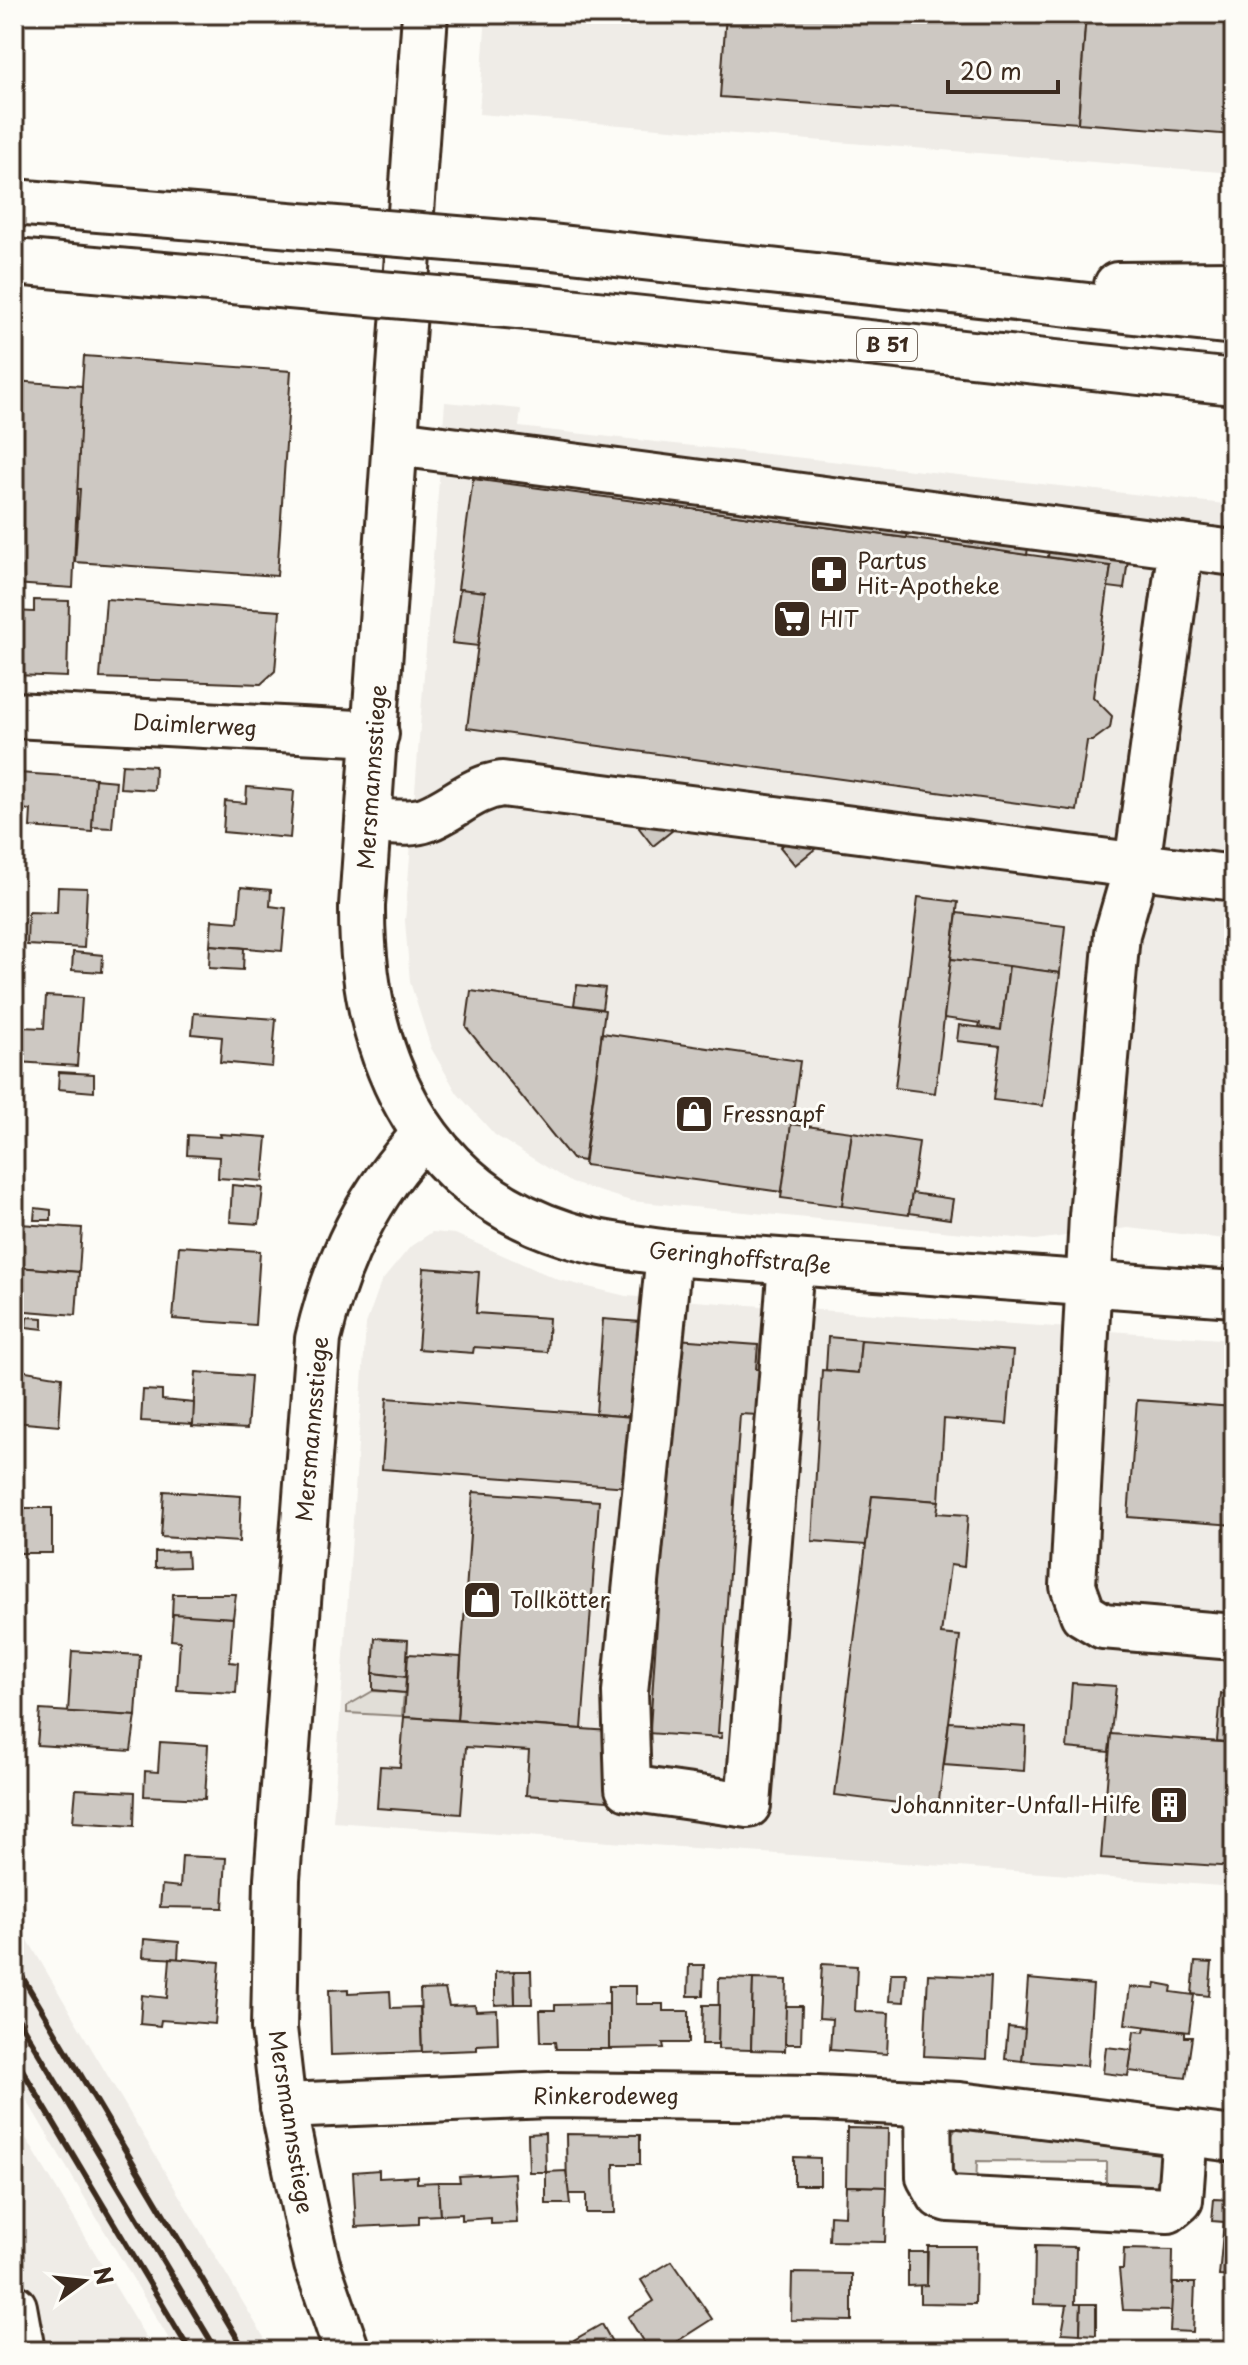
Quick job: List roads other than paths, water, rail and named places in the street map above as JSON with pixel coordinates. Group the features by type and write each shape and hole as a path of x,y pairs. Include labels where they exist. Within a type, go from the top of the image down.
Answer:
{"main road":[{"name":"Mersmannsstiege","path":"347,2351 317,2264 283,2106 274,2028 277,1879 318,1339 330,1291 354,1229 387,1177 425,1134 389,1075 368,1003 362,929 425,14"},
{"path":"14,202 543,246 1234,322"},
{"name":"B 51","path":"14,262 540,308 1234,382"},
{"path":"919,286 1234,284"},
{"path":"397,443 1234,553"},
{"path":"1181,546 1137,865 1117,934 1092,1216 1072,1563 1077,1604 1092,1622 1103,1626 1234,1637"},
{"name":"Daimlerweg","path":"14,715 376,734"},
{"path":"369,821 424,821 463,796 502,784 1234,878"},
{"name":"Geringhoffstraße","path":"425,1134 479,1187 522,1215 586,1239 669,1253 1234,1294"},
{"path":"669,1253 625,1692 628,1788 748,1805 791,1263"},
{"name":"Rinkerodeweg","path":"283,2106 338,2101 550,2095 817,2098 928,2103 1234,2139"},
{"path":"928,2103 929,2177 940,2196 949,2199 1168,2210 1180,2200 1185,2132"},
{"path":"14,2307 22,2351"}],"railway":[{"path":"14,1963 245,2351"},
{"path":"14,2012 217,2351"},
{"path":"14,2056 190,2351"}],"place":[{"name":"Partus Hit-Apotheke","path":"829,574"},
{"name":"HIT","path":"792,619"},
{"name":"Fressnapf","path":"694,1114"},
{"name":"Tollkötter","path":"482,1600"},
{"name":"Johanniter-Unfall-Hilfe","path":"1169,1805"}]}
